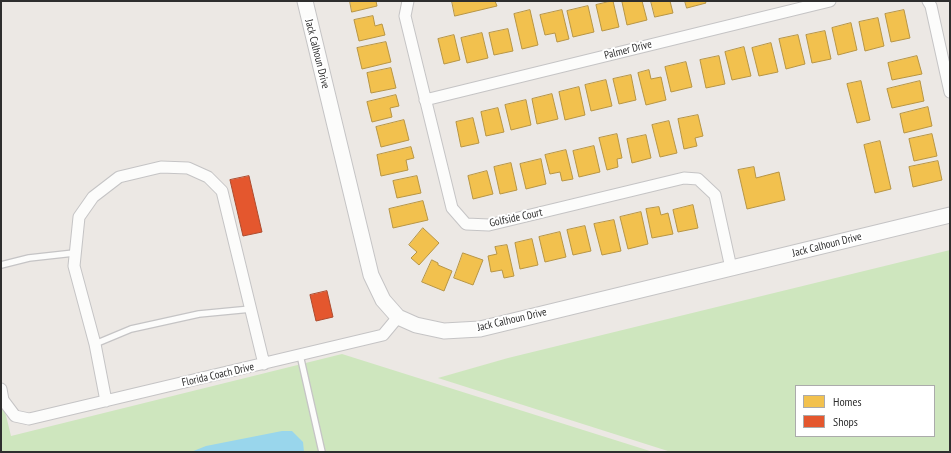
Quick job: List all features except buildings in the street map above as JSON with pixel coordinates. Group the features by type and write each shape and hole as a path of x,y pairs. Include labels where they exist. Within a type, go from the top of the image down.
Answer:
{"street":[{"name":"Jack Calhoun Drive","path":"304,1 370,276 383,300 398,317 416,325 444,331 480,329 950,215"},
{"name":"Golfside Court","path":"408,1 405,16 452,208 466,224 489,225 684,178 698,179 715,195 731,268"},
{"name":"Palmer Drive","path":"425,100 830,1"},
{"path":"928,1 931,6 950,92"},
{"path":"106,401 95,344 74,266 74,253 79,217 93,196 119,177 160,168 188,168 208,177 222,191 264,364"},
{"name":"Florida Coach Drive","path":"1,389 3,400 15,416 29,419 383,335 398,317"}],"lane":[{"path":"1,265 29,258 74,253"},
{"path":"95,344 131,328 198,314 251,309"},
{"path":"300,355 322,452"}],"green space":[{"path":"950,250 950,452 671,452 438,378 508,358"},
{"path":"342,354 653,452 1,452 1,395 11,436"}],"water":[{"path":"282,431 292,431 303,442 304,452 191,452 206,446"}]}
